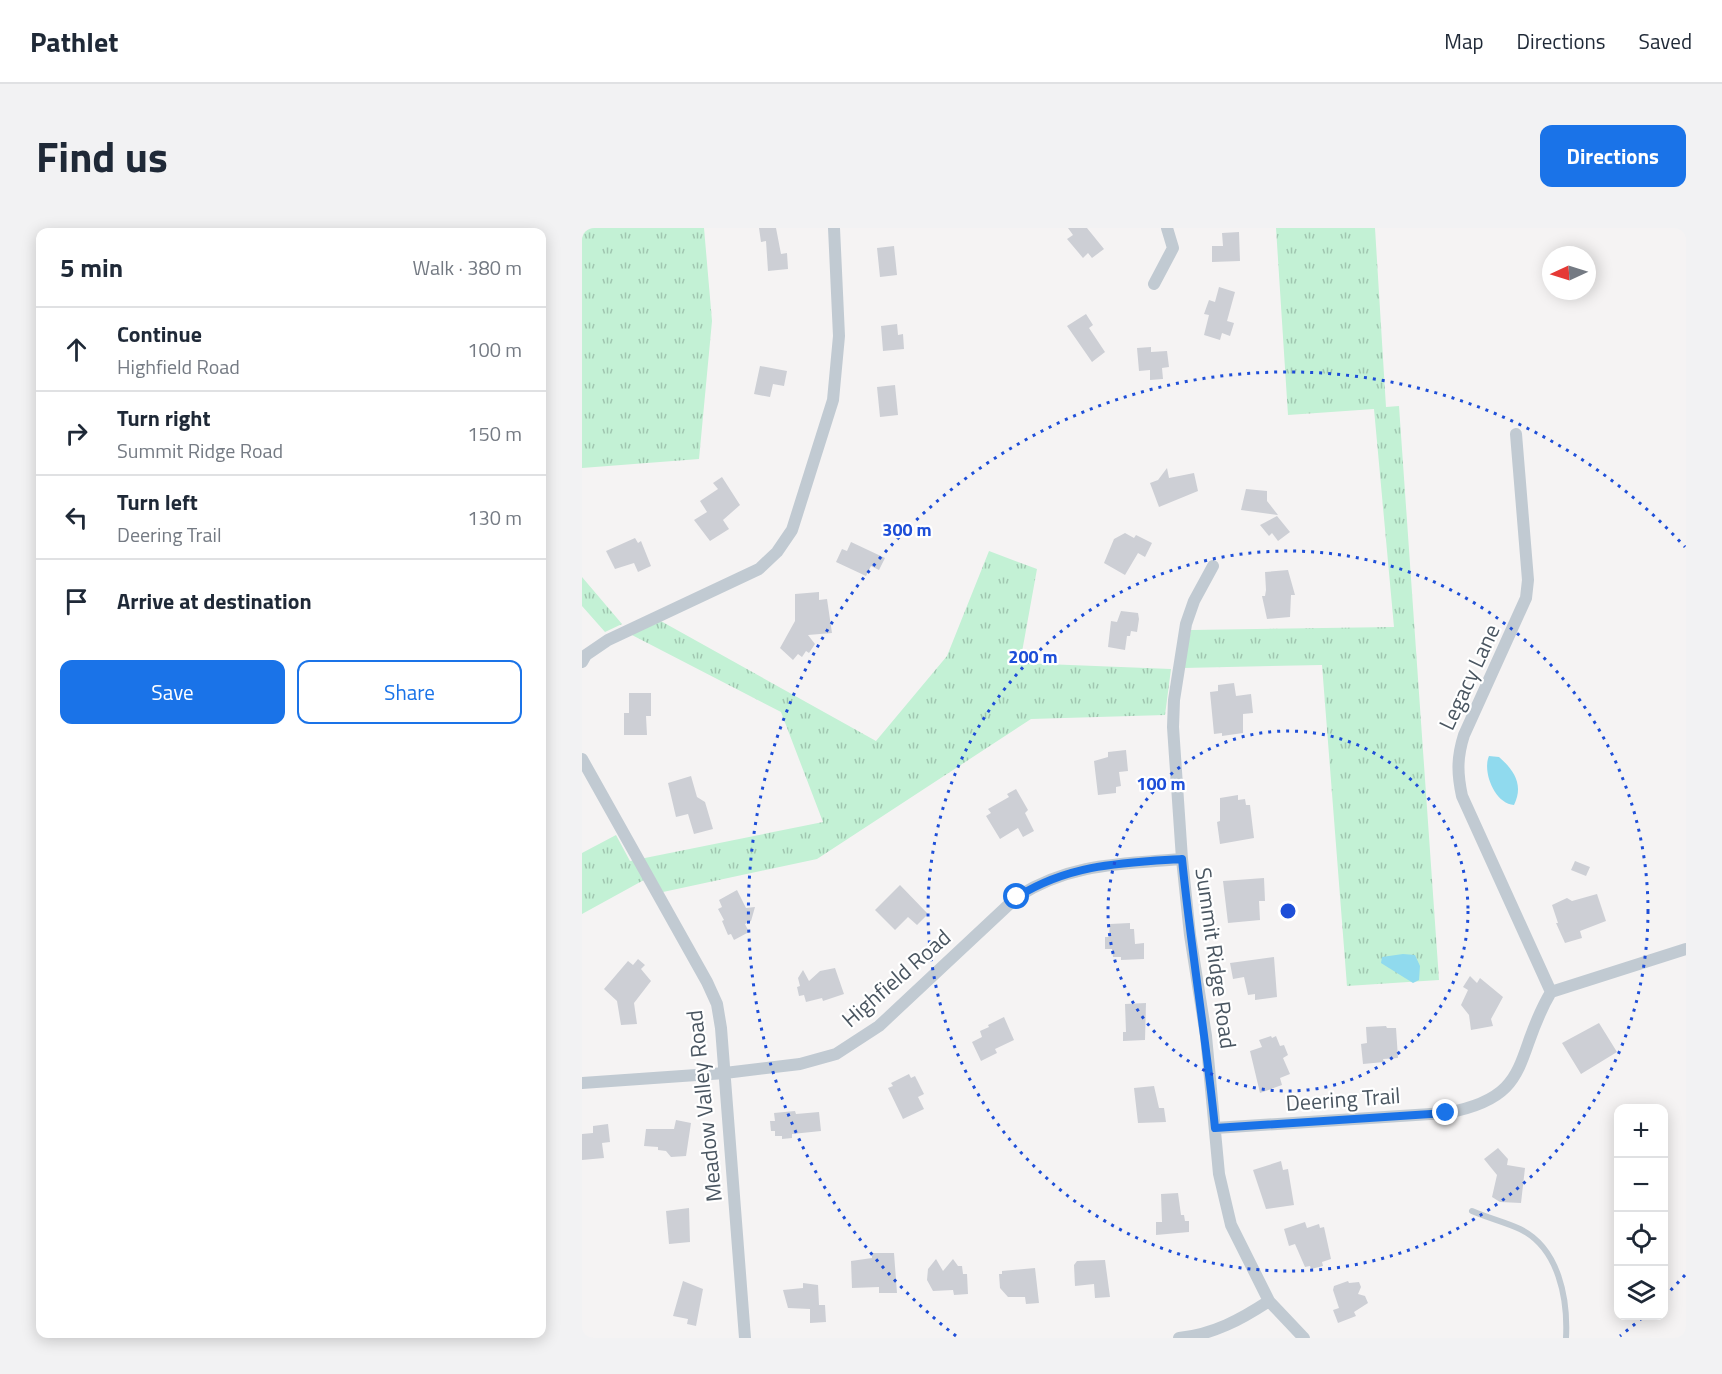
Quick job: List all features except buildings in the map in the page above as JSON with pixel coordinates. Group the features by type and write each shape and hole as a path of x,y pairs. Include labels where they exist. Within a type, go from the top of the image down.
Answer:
{"street":[{"path":"582,662 586,655 608,640 759,568 777,552 792,530 833,400 839,336 834,228"},
{"path":"1154,284 1173,248 1167,228"},
{"name":"Legacy Lane","path":"1516,434 1528,580 1527,598 1464,735 1457,756 1458,776 1462,796 1551,992"},
{"name":"Summit Ridge Road","path":"1213,566 1194,601 1186,624 1174,700 1173,727 1182,859 1193,964 1206,1036 1219,1174 1231,1225 1269,1301 1304,1338"},
{"name":"Meadow Valley Road","path":"582,759 707,982 717,1004 725,1073 745,1338"},
{"name":"Highfield Road","path":"582,1083 725,1073 800,1064 836,1054 861,1040 879,1026 1017,897 1038,884 1088,868 1182,859"},
{"path":"1551,992 1686,948"},
{"name":"Deering Trail","path":"1215,1128 1446,1113 1473,1108 1494,1099 1511,1083 1541,1009 1551,992"},
{"path":"1179,1338 1217,1330 1269,1301"}],"lane":[{"path":"1472,1211 1520,1229 1534,1238 1551,1259 1563,1291 1567,1315 1566,1338"}],"green space":[{"path":"582,228 704,228 712,321 699,459 582,468"},
{"path":"1276,228 1375,228 1386,407 1399,406 1439,980 1347,986 1322,665 1183,668 1191,630 1394,627 1374,409 1288,415"},
{"path":"989,551 1037,569 1020,663 1171,669 1165,715 1031,719 817,859 663,892 653,875 582,914 582,853 616,835 630,861 823,822 781,712 630,634 659,620 876,741 947,656"},
{"path":"582,577 622,624 605,632 582,606"}],"water":[{"path":"1489,756 1499,757 1516,778 1518,791 1514,805 1501,799 1492,786 1487,770"},
{"path":"1415,955 1420,966 1419,980 1413,983 1381,963 1382,957"}],"route":[{"path":"1017,897 1038,884 1065,873 1112,864 1182,859 1193,964 1206,1036 1215,1128 1446,1113"}]}
